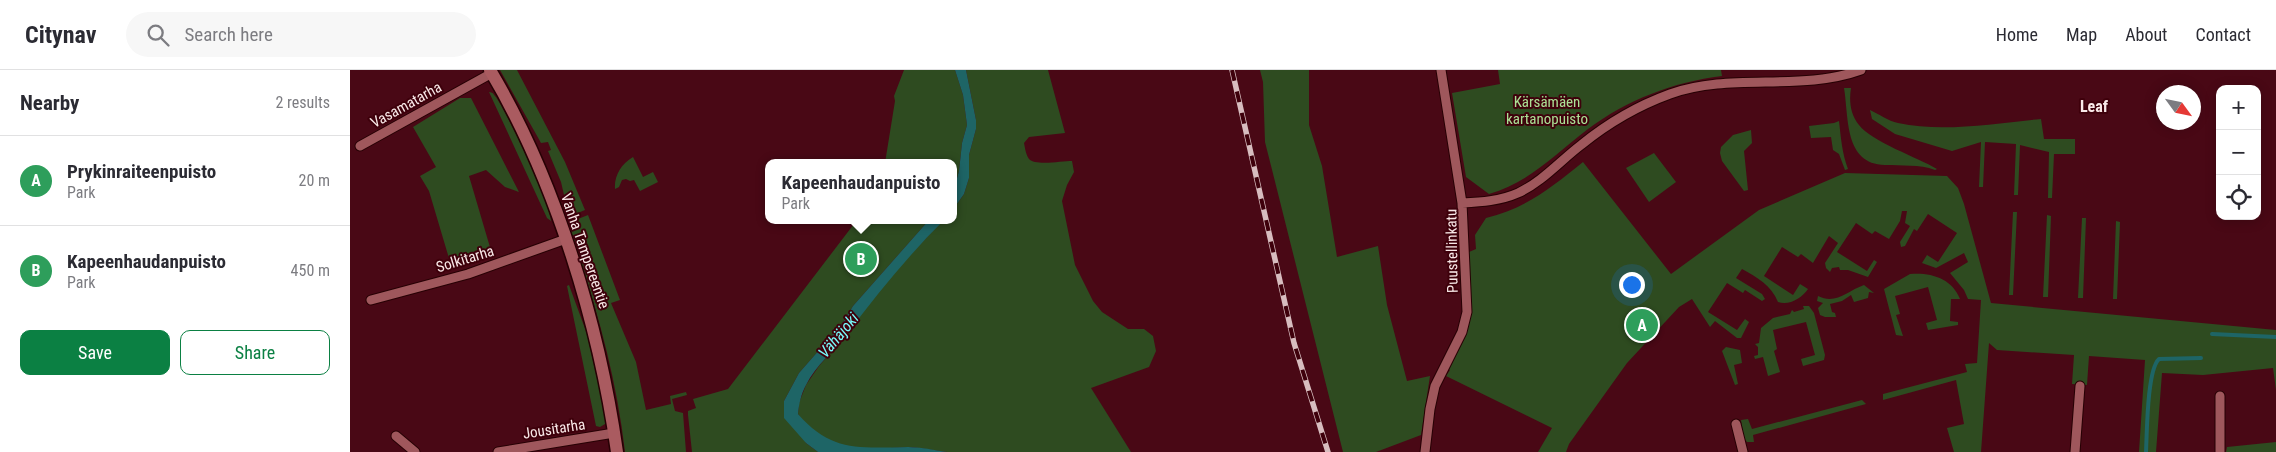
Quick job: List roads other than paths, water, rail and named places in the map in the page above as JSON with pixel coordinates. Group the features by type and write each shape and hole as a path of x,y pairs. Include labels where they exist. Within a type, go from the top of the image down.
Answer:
{"main road":[{"name":"Vanha Tampereentie","path":"491,71 534,156 566,238 593,327 606,380 617,452"}],"street":[{"path":"1441,70 1462,203"},
{"name":"Puustellinkatu","path":"1425,452 1435,386 1462,332 1466,312 1462,203 1505,198 1529,187 1607,125 1630,112 1672,93 1716,85 1843,76 1861,70"},
{"name":"Vasamatarha","path":"360,146 491,71"},
{"name":"Solkitarha","path":"371,300 468,274 566,238"},
{"path":"2075,452 2080,386"},
{"path":"2220,396 2220,452"},
{"path":"1736,424 1743,452"},
{"name":"Jousitarha","path":"498,452 614,433"},
{"path":"396,436 415,452"}],"water":[{"path":"955,70 966,70 976,120 976,129 969,155 969,178 964,194 957,204 957,178 962,143 967,125 963,95"},
{"name":"Vähäjoki","path":"925,224 940,224 893,276 815,371 803,392 798,414 822,435 847,445 875,448 913,447 947,452 818,452 806,443 784,418 784,401 799,373 842,324 853,306"}],"waterway":[{"path":"2212,334 2276,337"},
{"path":"2146,452 2148,402 2155,365 2159,359 2201,358"}],"railway":[{"path":"1232,70 1294,343 1328,452"}],"place":[{"name":"Kapeenhaudanpuisto","path":"861,259"},
{"name":"Prykinraiteenpuisto","path":"1642,325"}],"district":[{"name":"Leaf","path":"2094,106"}],"park label":[{"name":"Kärsämäen kartanopuisto","path":"1547,110"}]}
